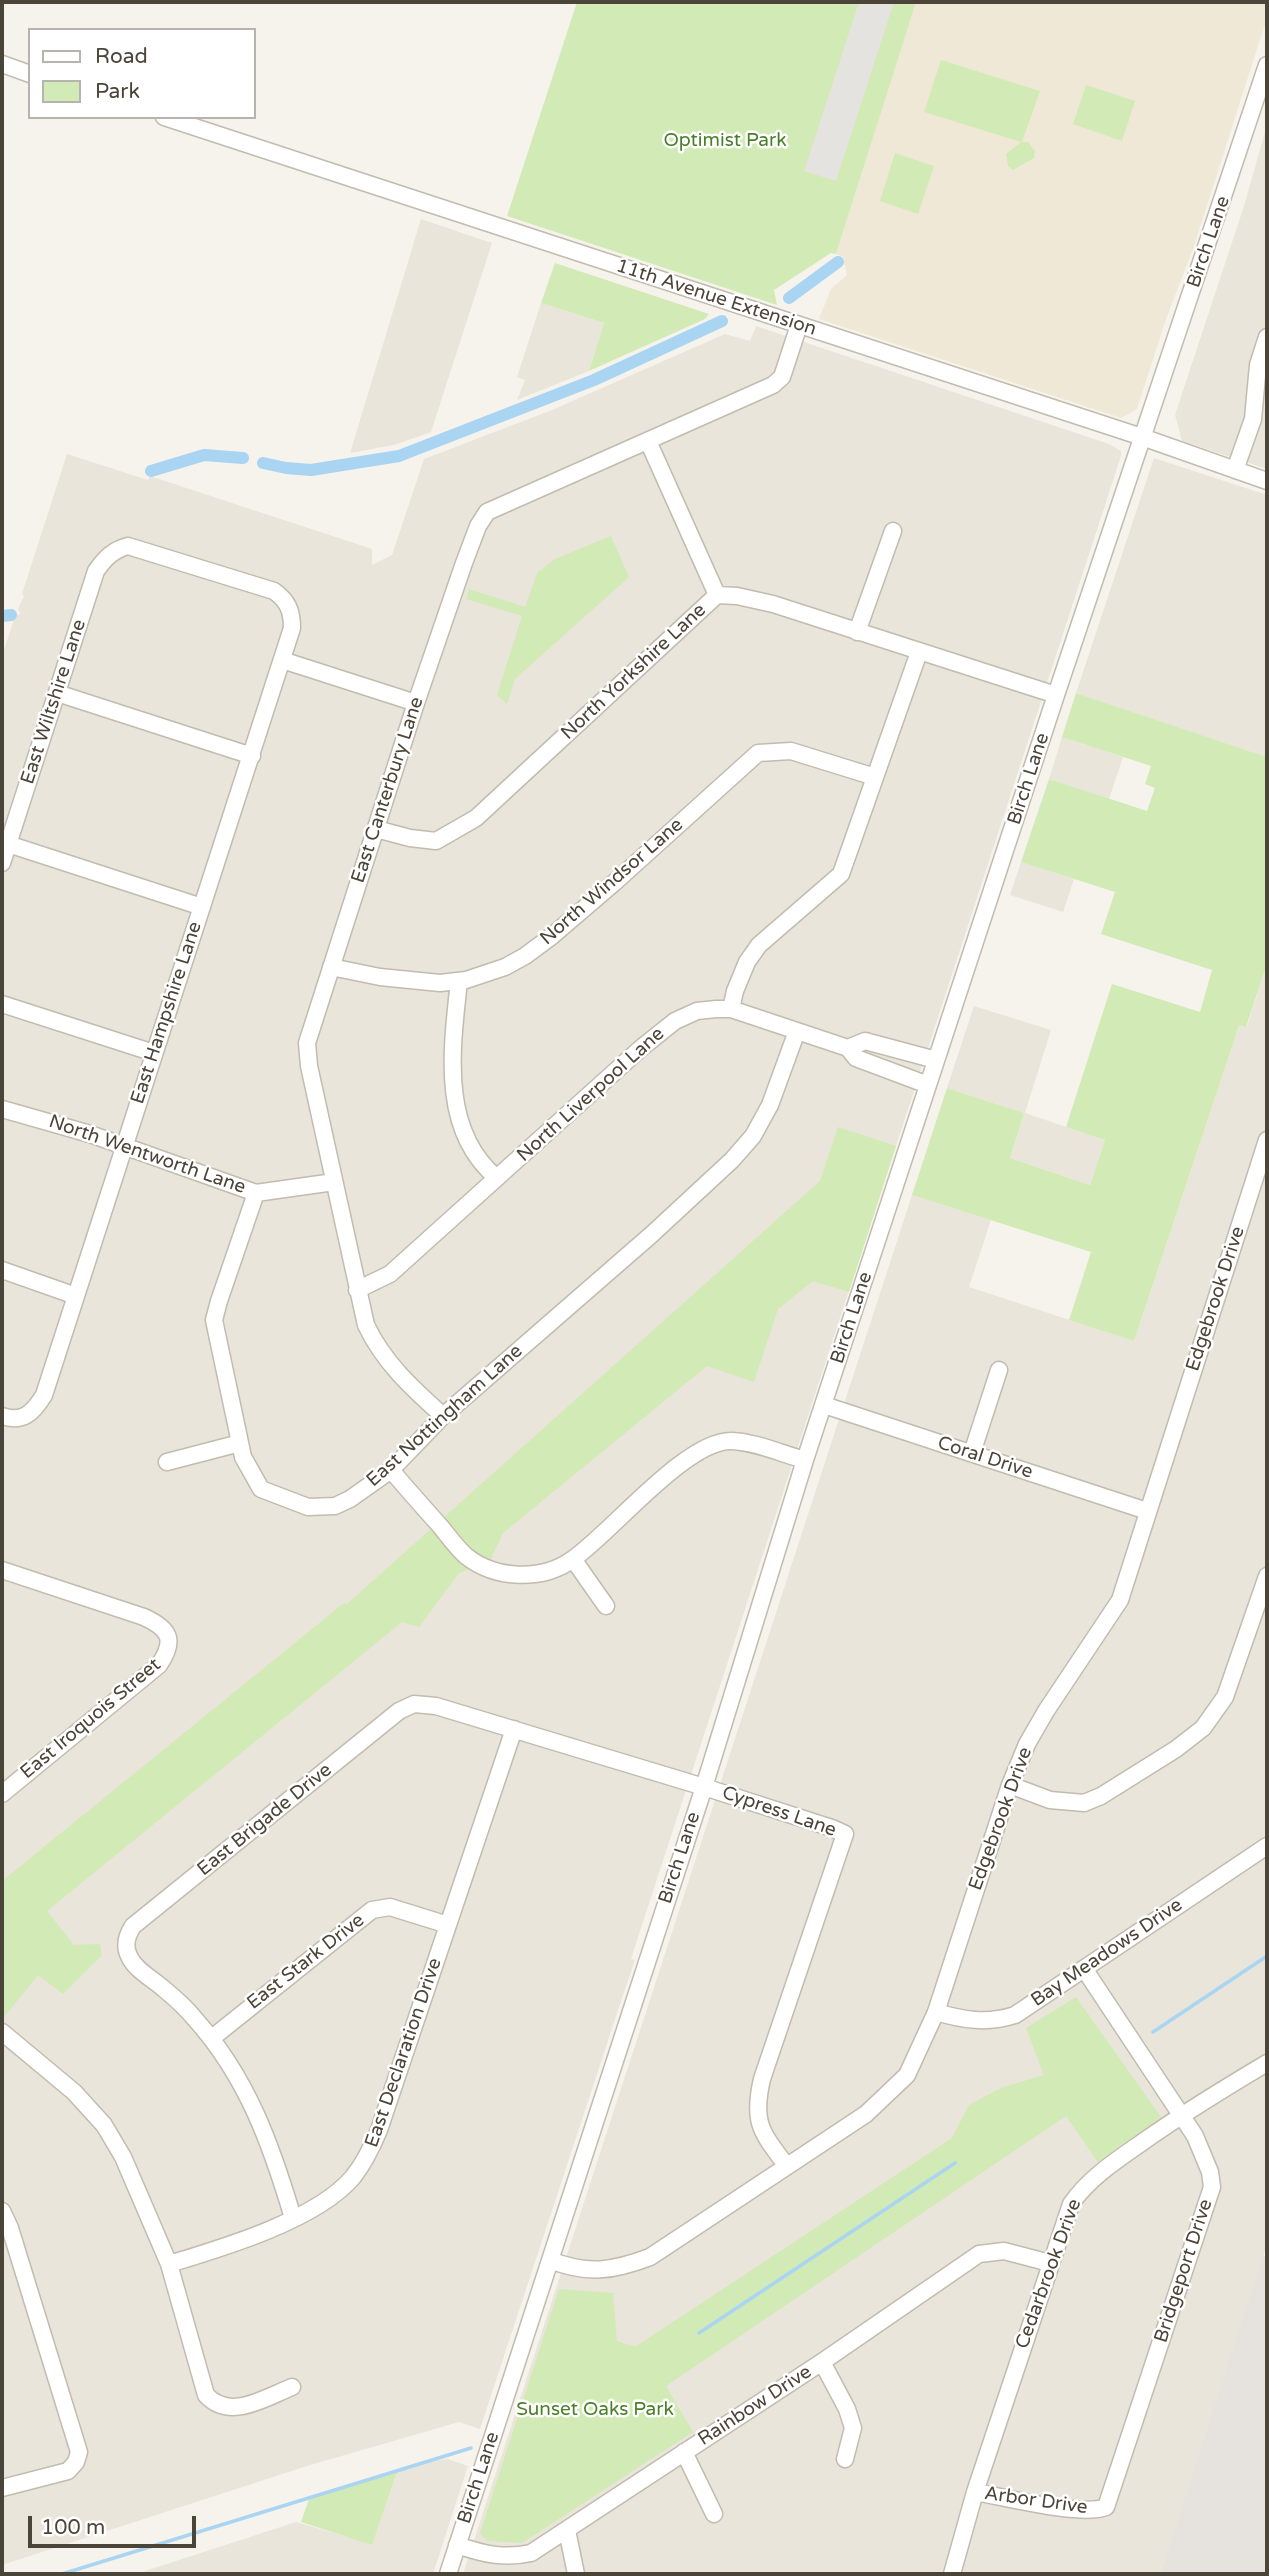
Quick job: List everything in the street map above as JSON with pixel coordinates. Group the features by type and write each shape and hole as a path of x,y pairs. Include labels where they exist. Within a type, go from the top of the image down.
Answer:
{"street":[{"path":"2,64 28,73"},
{"name":"Birch Lane","path":"448,2574 704,1787 805,1460 1056,695 1267,65"},
{"name":"11th Avenue Extension","path":"170,119 1142,437 1267,481"},
{"name":"East Canterbury Lane","path":"443,1416 409,1386 377,1348 366,1325 309,1066 307,1043 416,703 464,563 478,526 487,512 773,385 782,377 799,325"},
{"path":"1235,470 1253,419 1258,365 1267,337"},
{"path":"648,441 717,595"},
{"path":"857,632 893,531"},
{"name":"East Hampshire Lane","path":"2,1416 14,1420 33,1411 44,1395 292,628 292,613 282,596 274,591 128,546 118,549"},
{"name":"East Wiltshire Lane","path":"2,863 96,570 104,558 118,549"},
{"name":"North Yorkshire Lane","path":"376,829 410,838 436,841 476,818 717,595 737,596 774,604 1056,695"},
{"path":"731,1009 747,962 759,945 841,874 919,652"},
{"path":"282,660 416,703"},
{"path":"57,693 251,755"},
{"name":"North Windsor Lane","path":"331,967 412,982 440,983 459,981 505,967 552,936 615,883 758,753 791,751 875,777"},
{"path":"8,844 202,907"},
{"path":"459,981 452,1054 457,1109 471,1147 497,1178"},
{"path":"2,1004 154,1053"},
{"name":"North Liverpool Lane","path":"357,1290 390,1274 640,1049 674,1021 697,1011 731,1009 848,1048 856,1058 929,1084"},
{"name":"East Nottingham Lane","path":"256,1193 215,1320 243,1457 261,1489 308,1507 335,1506 350,1499 391,1470 443,1416 651,1235 732,1160 753,1136 770,1105 797,1031"},
{"name":"North Liverpool Lane","path":"848,1048 865,1041 936,1060"},
{"name":"North Wentworth Lane","path":"2,1109 34,1116 256,1193 334,1182"},
{"name":"Edgebrook Drive","path":"550,2260 570,2268 598,2270 619,2269 650,2257 866,2114 907,2075 936,2011 1010,1785 1027,1745 1046,1711 1120,1600 1267,1140"},
{"path":"2,1270 76,1296"},
{"path":"972,1454 999,1370"},
{"name":"Coral Drive","path":"824,1405 1147,1511"},
{"path":"167,1462 240,1443"},
{"path":"391,1470 466,1556 484,1567 509,1574 528,1575 565,1565 679,1465 716,1443 746,1443 805,1460"},
{"path":"573,1559 606,1606"},
{"name":"East Iroquois Street","path":"2,1570 144,1617 160,1625 169,1639 168,1652 159,1665 2,1794"},
{"path":"1010,1785 1050,1800 1084,1803 1101,1796 1176,1749 1203,1728 1225,1698 1267,1576"},
{"name":"Cypress Lane","path":"414,1704 436,1706 514,1729 704,1787 845,1834 757,2100 757,2120 786,2165"},
{"name":"East Brigade Drive","path":"212,2038 165,1989 133,1963 127,1944 133,1926 399,1711 414,1704"},
{"name":"East Declaration Drive","path":"169,2264 264,2232 293,2218 337,2193 366,2159 379,2130 514,1729"},
{"name":"Bay Meadows Drive","path":"936,2011 980,2022 1015,2015 1267,1846"},
{"name":"East Stark Drive","path":"212,2038 372,1910 390,1907 448,1925"},
{"name":"Bridgeport Drive","path":"1085,1970 1195,2136 1210,2172 1212,2187 1106,2507 1097,2510"},
{"path":"2,2032 74,2092 104,2125 123,2157 169,2264 206,2395 213,2403 233,2408 292,2387"},
{"path":"212,2038 250,2097 293,2218"},
{"name":"Cedarbrook Drive","path":"952,2574 975,2492 1071,2204 1081,2189 1102,2170 1182,2115 1267,2063"},
{"path":"2,2211 10,2228 79,2452 76,2462 68,2471 2,2488"},
{"name":"Rainbow Drive","path":"457,2545 488,2555 511,2557 531,2553 822,2362 979,2254 1004,2251 1050,2263"},
{"path":"822,2362 848,2409 853,2428 845,2459"},
{"path":"684,2452 714,2514"},
{"name":"Arbor Drive","path":"975,2492 1079,2510 1097,2510"},
{"path":"567,2530 576,2574"}],"shaded area":[{"path":"859,2 894,2 836,181 804,171"},
{"path":"915,2 1267,2 1267,18 1193,249 1166,319 1137,409 1121,418 819,319 831,289 847,275 843,257 836,254"},
{"path":"1267,125 1267,469 1182,441 1175,415 1244,206"},
{"path":"421,219 492,243 431,432 394,445 350,453"},
{"path":"541,303 604,323 589,371 517,400 525,380 517,377"},
{"path":"756,326 1109,444 1121,451 1121,456 631,1959 635,1960 480,2429 459,2422 307,2466 2,2565 2,656 15,616 21,614 18,609 24,596 22,594 67,454 148,480 150,476 372,549 372,565 392,555 424,459 552,410 725,334 750,341"},
{"path":"1154,458 1267,495 1267,757 1076,693"},
{"path":"1062,737 1123,757 1109,799 1049,779"},
{"path":"1021,862 1074,879 1063,912 1010,895"},
{"path":"1267,964 1267,2245 1160,2574 463,2574 912,1195 991,1220 969,1287 1134,1341 1239,1024 1247,1026"},
{"path":"974,1006 1051,1030 1025,1113 1105,1140 1090,1185 1010,1158 1024,1113 947,1088"},
{"path":"1263,2256 1267,2257 1267,2574 1160,2574"},
{"path":"448,2459 468,2466 433,2574 136,2574 296,2522 372,2544 397,2472 430,2461"}],"green space":[{"name":"Optimist Park","path":"577,2 916,2 836,254 831,253 774,290 777,305 507,216"},
{"path":"941,60 1040,91 1022,142 1028,142 1035,151 1034,158 1013,170 1008,166 1006,154 1021,142 924,112"},
{"path":"1086,85 1135,101 1122,141 1073,124"},
{"path":"895,153 934,166 918,214 880,201"},
{"path":"555,263 709,314 705,319 589,371 604,323 541,303"},
{"path":"611,536 629,577 515,679 507,704 497,695 522,616 466,599 469,589 525,607 537,573 555,559"},
{"path":"1076,693 1267,757 1267,964 1246,1027 1239,1025 1134,1341 1069,1320 1091,1252 912,1195 947,1088 1024,1113 1010,1158 1090,1185 1105,1140 1066,1127 1112,984 1200,1012 1212,970 1101,934 1115,892 1021,862 1049,779 1147,811 1155,788 1145,784 1151,766 1062,737"},
{"path":"838,1127 896,1146 849,1292 813,1281 778,1309 754,1382 707,1366 503,1533 489,1563 459,1573 419,1627 402,1622 47,1911 74,1945 100,1944 102,1955 63,1994 38,1975 4,2017 2,1881 344,1603 347,1604 820,1181"},
{"name":"Sunset Oaks Park","path":"1076,1997 1161,2117 1098,2162 1066,2116 666,2386 693,2432 522,2543 487,2541 480,2533 559,2289 613,2293 617,2341 635,2347 952,2138 969,2105 1001,2088 1044,2075 1026,2028"},
{"path":"397,2472 372,2545 301,2522 309,2499"}],"waterway":[{"path":"789,298 838,262"},
{"path":"263,463 311,470 399,456 594,380 722,321"},
{"path":"151,471 204,455 243,458"},
{"path":"2,616 11,615"},
{"path":"1153,2032 1267,1956"},
{"path":"699,2333 955,2163"},
{"path":"62,2574 471,2448"}]}
